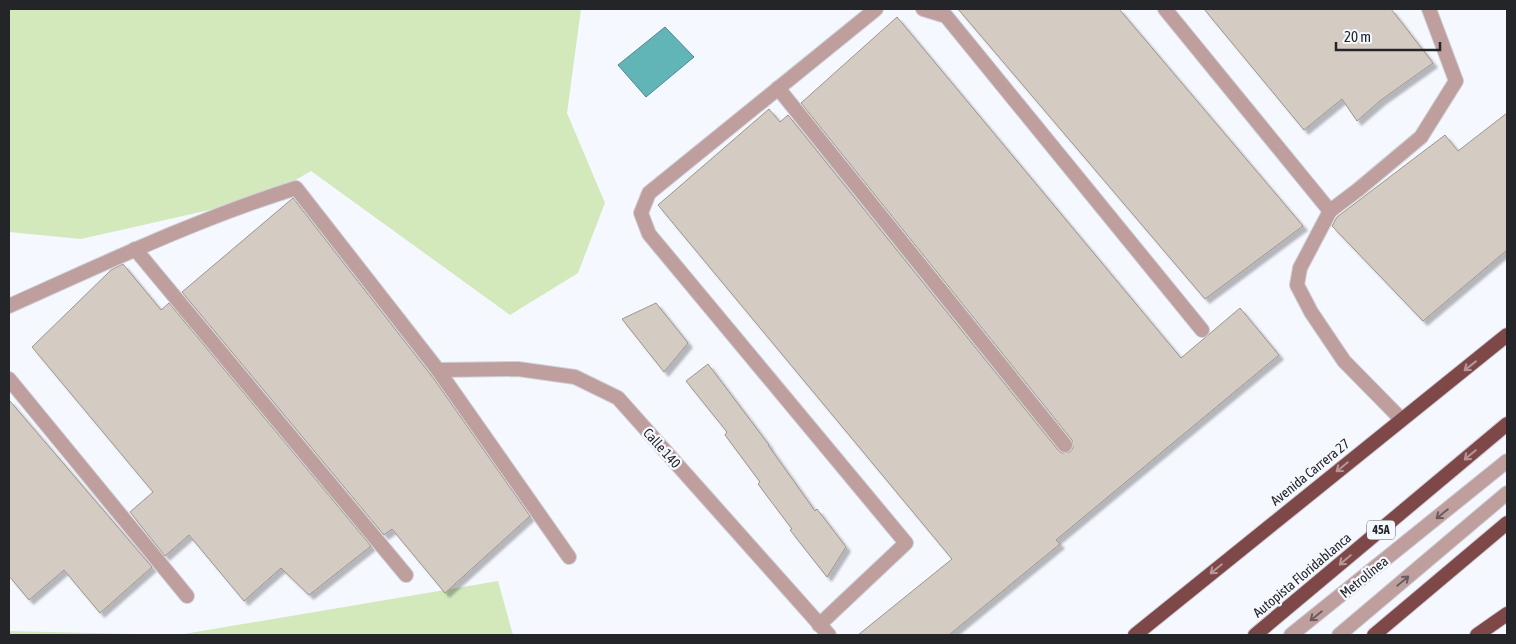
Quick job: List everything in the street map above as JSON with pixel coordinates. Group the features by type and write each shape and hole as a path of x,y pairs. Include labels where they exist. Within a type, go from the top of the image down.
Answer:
{"highway":[{"name":"Avenida Carrera 27","path":"1134,635 1507,335"},
{"name":"Autopista Floridablanca","path":"1255,635 1507,424"},
{"path":"1374,635 1507,523"},
{"path":"1477,635 1507,614"}],"street":[{"path":"824,630 906,543 649,234 641,213 649,192 876,9"},
{"path":"923,9 946,16 1202,330"},
{"path":"1165,9 1330,211"},
{"path":"1401,419 1344,361 1311,312 1297,285 1300,268 1330,211 1421,137 1456,81 1429,9"},
{"path":"778,88 1066,445"},
{"path":"9,306 135,249 266,197 296,188 438,370 569,558"},
{"path":"135,249 406,575"},
{"name":"Calle 140","path":"438,370 518,370 575,377 618,398 824,630"},
{"path":"9,379 187,596"},
{"name":"Metrolínea","path":"1291,635 1507,461"},
{"name":"Metrolínea","path":"1340,635 1507,493"}],"green space":[{"path":"9,9 581,9 567,113 605,203 578,273 510,315 311,171 267,197 81,239 9,232"},
{"path":"498,581 513,635 178,635"},
{"path":"9,631 178,635 9,635"}],"water":[{"path":"665,27 694,57 646,97 618,65"}],"building":[{"path":"958,9 1119,9 1303,226 1205,299"},
{"path":"1204,9 1391,9 1433,63 1381,100 1357,121 1342,99 1304,130"},
{"path":"897,17 1181,358 1240,308 1279,355 1056,540 1060,544 949,635 858,635 952,559 658,205 769,109 780,122 788,115 1058,450 1062,453 1070,452 1073,448 1072,440 801,103"},
{"path":"1507,113 1507,250 1423,321 1332,226 1337,217 1445,135 1458,151"},
{"path":"293,198 434,379 530,516 445,593 392,529 384,535 182,292"},
{"path":"123,264 161,310 169,303 371,546 309,595 281,568 244,601 189,535 165,556 130,512 153,492 32,347 111,270"},
{"path":"656,303 688,343 664,372 622,319"},
{"path":"708,364 769,445 815,511 817,509 846,547 827,577 790,530 792,529 758,484 760,482 725,435 727,432 686,381"},
{"path":"9,400 152,567 100,613 64,570 29,600 9,576"}]}
